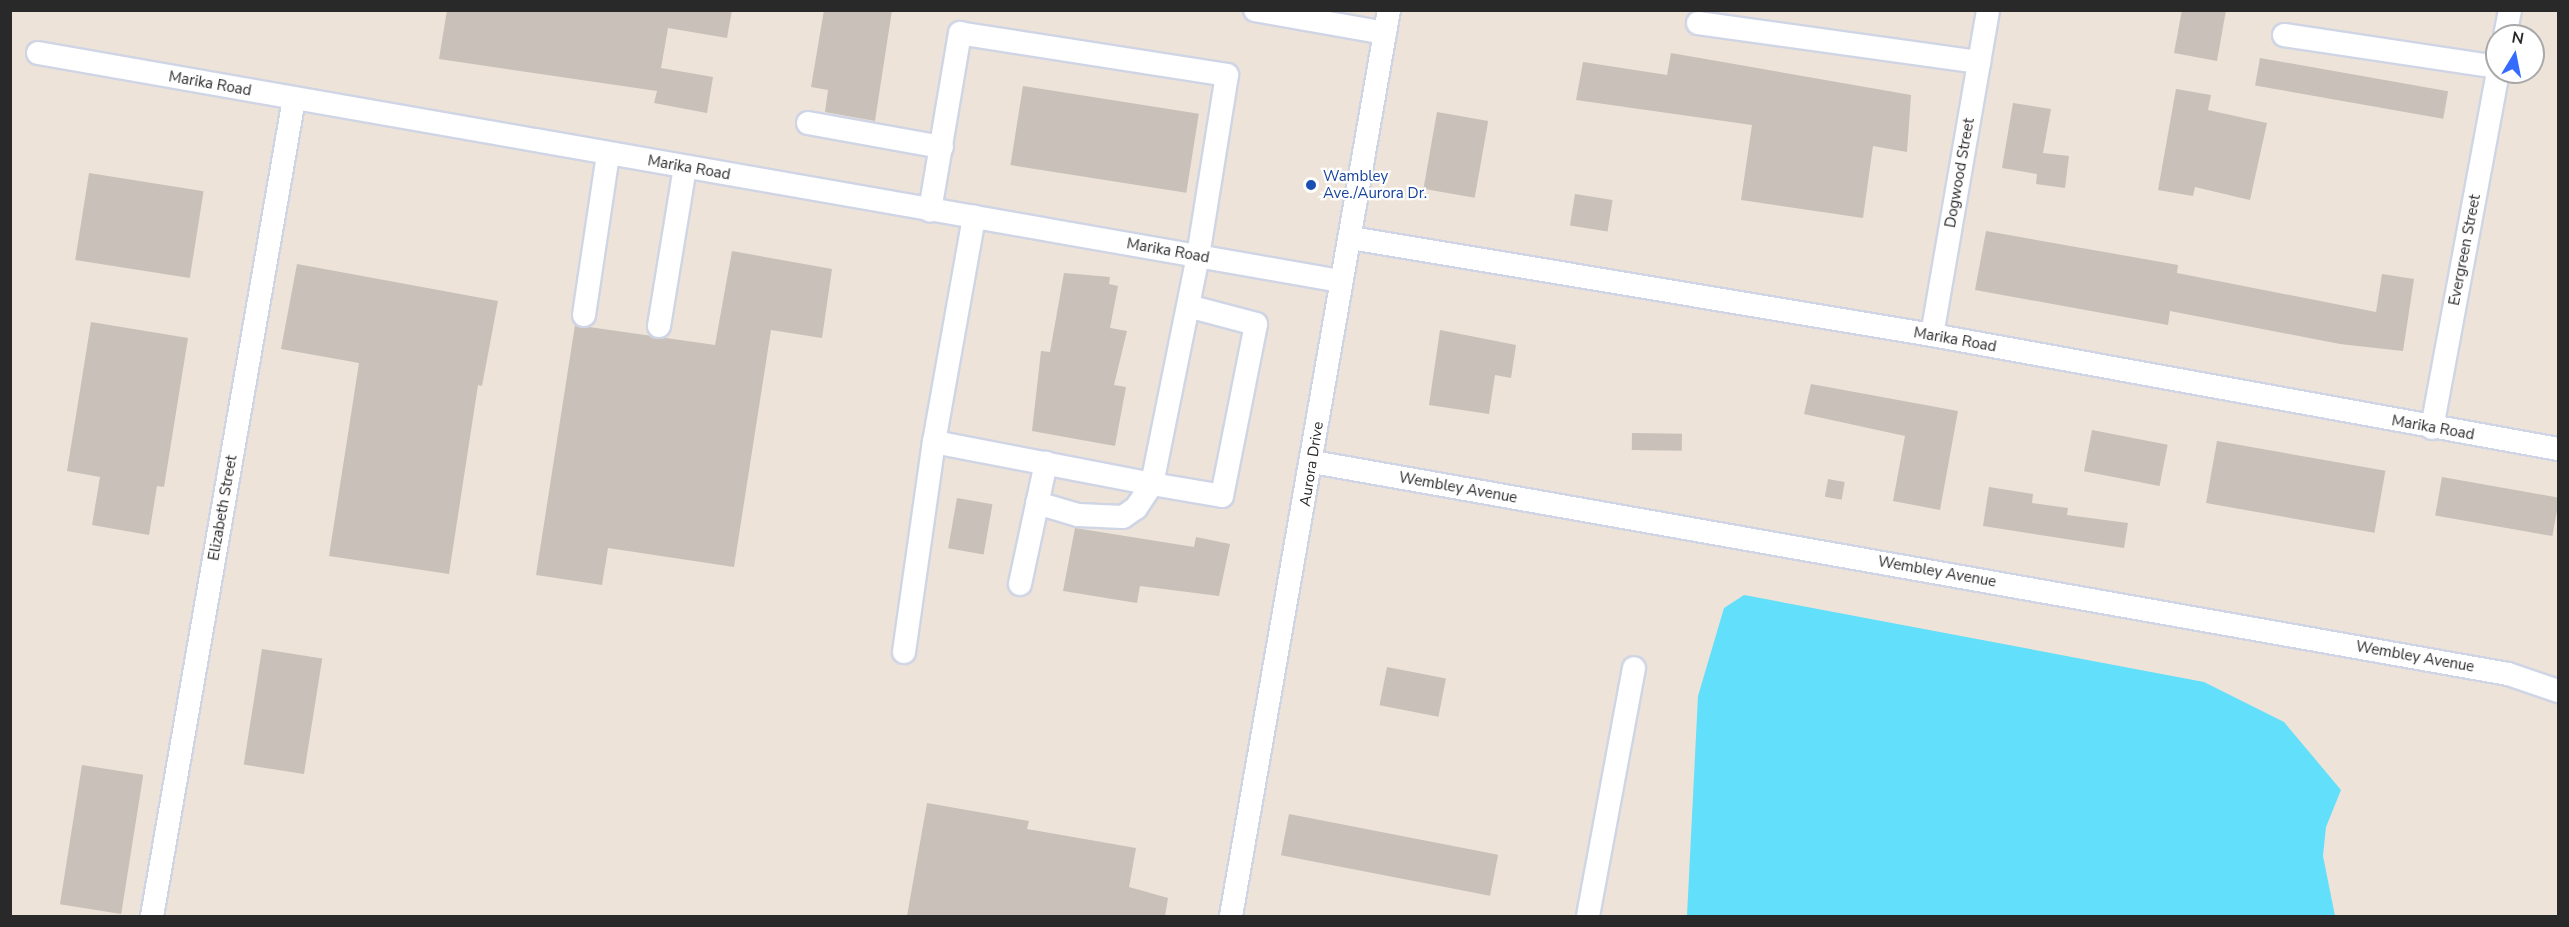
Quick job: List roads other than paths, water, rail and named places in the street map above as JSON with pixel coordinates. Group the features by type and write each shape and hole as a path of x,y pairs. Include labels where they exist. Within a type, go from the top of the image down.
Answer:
{"street":[{"path":"1255,10 1385,33"},
{"name":"Aurora Drive","path":"1231,916 1313,462 1340,281 1351,238 1389,10"},
{"name":"Dogwood Street","path":"1932,335 1988,10"},
{"path":"1698,23 1979,62"},
{"path":"930,210 960,33 1227,75 1198,256 1152,484 1136,508 1123,517 1078,515 1037,503"},
{"path":"2284,35 2485,66"},
{"name":"Marika Road","path":"38,53 1340,281"},
{"name":"Evergreen Street","path":"2432,428 2496,84"},
{"name":"Elizabeth Street","path":"152,916 294,99"},
{"path":"808,123 942,147"},
{"path":"584,315 608,154"},
{"path":"659,326 685,167"},
{"path":"904,652 934,442 974,218"},
{"name":"Marika Road","path":"1351,238 1932,335 2432,428 2559,449"},
{"path":"934,442 1221,496 1256,324 1188,306"},
{"name":"Wembley Avenue","path":"1313,462 2508,674 2559,691"},
{"path":"1020,584 1046,463"},
{"path":"1588,916 1634,668"}],"water":[{"path":"1744,595 2204,682 2284,722 2341,790 2326,827 2323,856 2335,916 1687,916 1698,696 1724,608"}],"place":[{"name":"Wambley Ave./Aurora Dr.","path":"1311,185"}]}
